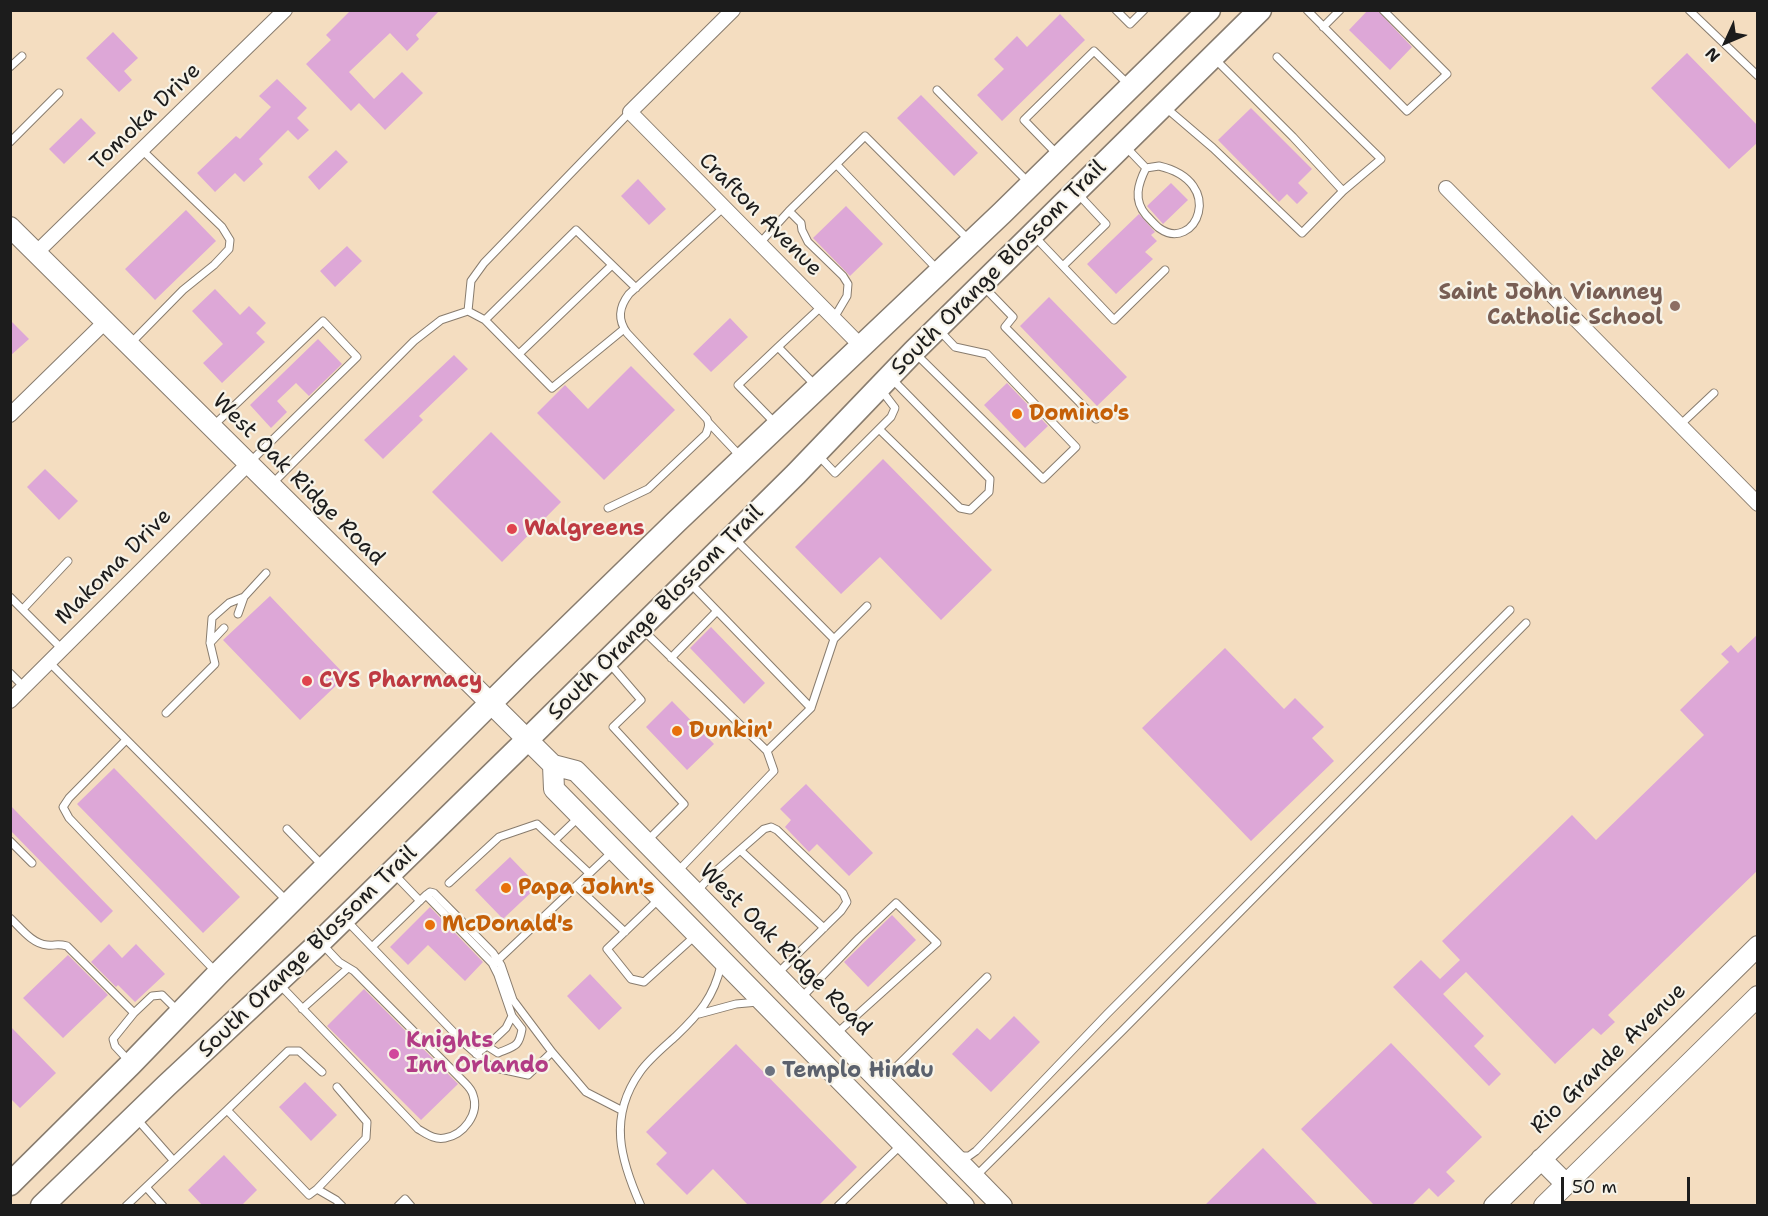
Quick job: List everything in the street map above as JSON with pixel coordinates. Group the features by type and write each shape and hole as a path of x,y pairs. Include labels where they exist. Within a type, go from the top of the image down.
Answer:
{"main road":[{"name":"South Orange Blossom Trail","path":"10,1184 491,703 972,242 1209,10"},
{"name":"South Orange Blossom Trail","path":"42,1206 134,1116 345,918 528,739 733,537 981,284 1213,56 1244,19 1260,10"}],"street":[{"name":"Tomoka Drive","path":"36,253 285,10"},
{"path":"630,112 733,10"},
{"name":"Crafton Avenue","path":"630,112 861,346"},
{"path":"1446,188 1758,504"},
{"name":"West Oak Ridge Road","path":"10,227 553,765 576,771 1002,1206"},
{"path":"10,415 105,322"},
{"name":"Makoma Drive","path":"10,700 248,464"},
{"path":"553,765 554,789 964,1206"},
{"name":"Rio Grande Avenue","path":"1494,1206 1758,946"},
{"path":"1544,1206 1758,996"},
{"path":"836,1075 861,1086 950,1176 966,1183 974,1178"},
{"path":"1541,1159 1566,1184"}],"lane":[{"path":"1116,10 1130,24 1144,10"},
{"path":"1307,10 1407,111 1447,74 1383,10"},
{"path":"1323,27 1340,10"},
{"path":"1689,10 1758,76"},
{"path":"1060,156 1024,120 1094,51 1131,87"},
{"path":"10,67 22,56"},
{"path":"1213,56 1343,191"},
{"path":"1163,105 1213,148 1302,233 1343,191 1381,159 1277,57"},
{"path":"937,90 1031,185"},
{"path":"10,142 59,93"},
{"path":"468,311 471,281 484,262 630,112"},
{"path":"759,244 789,211 866,136 958,231 972,242"},
{"path":"1123,145 1146,168"},
{"path":"129,346 183,290 223,256 229,249 230,240 222,227 142,150"},
{"path":"837,165 940,272"},
{"path":"1159,166 1171,169 1184,175 1197,190 1200,202 1197,218 1191,227 1173,234 1160,229 1145,214 1139,206 1137,191 1146,168 1159,166"},
{"path":"1063,266 1106,224 1075,191"},
{"path":"723,208 623,301 620,323 743,459"},
{"path":"789,211 801,223 808,242 843,276 848,284 847,296 834,318"},
{"path":"485,320 576,230 636,288"},
{"path":"1032,234 1114,320 1165,270"},
{"path":"519,354 612,265"},
{"path":"981,284 1013,317 1005,327 1096,419"},
{"path":"778,426 738,385 822,306"},
{"path":"270,485 414,341 441,320 468,311 485,320 552,388 624,329"},
{"path":"212,428 323,321 357,357 248,464"},
{"path":"914,351 1043,479 1076,447 987,354 955,347 937,328"},
{"path":"778,346 818,388"},
{"path":"816,453 835,473 891,417 895,408 885,382"},
{"path":"879,429 960,508 970,510 990,492 990,479 885,382"},
{"path":"1680,425 1714,393"},
{"path":"608,508 648,489 706,434 709,423"},
{"path":"733,537 834,639"},
{"path":"23,609 68,561"},
{"path":"238,614 244,597 266,573"},
{"path":"688,581 811,708"},
{"path":"10,597 62,649"},
{"path":"166,712 215,664 210,643 212,618 229,603 244,597"},
{"path":"766,752 811,708 834,639 867,606"},
{"path":"954,1157 969,1156 976,1151 1123,998 1510,610"},
{"path":"671,658 717,611"},
{"path":"974,1178 1526,623"},
{"path":"210,643 224,628"},
{"path":"641,628 766,752 774,771 675,874"},
{"path":"607,661 641,700 613,728 684,804 645,843"},
{"path":"49,662 289,903"},
{"path":"10,674 24,687"},
{"path":"126,740 63,807 69,818 218,974"},
{"path":"555,840 580,816"},
{"path":"449,883 499,837 537,824 589,873"},
{"path":"694,894 764,829 771,827 777,830 843,893 847,902 776,975"},
{"path":"287,829 324,868"},
{"path":"10,842 32,863"},
{"path":"498,960 614,850"},
{"path":"740,850 824,928"},
{"path":"392,872 492,963 512,1016 522,1029 517,1045 498,1053 487,1046"},
{"path":"576,886 625,932"},
{"path":"374,946 423,898 430,892 434,893 493,953 498,960 513,1000 586,1092 621,1110"},
{"path":"660,897 607,949 631,979 644,982 697,935"},
{"path":"800,999 896,903 937,943 835,1035"},
{"path":"10,918 37,942 67,946 134,1013"},
{"path":"345,918 465,1044 491,1067 528,1075 552,1052"},
{"path":"277,983 418,1129 432,1137 444,1138 455,1135 466,1127 472,1116 474,1096 465,1083 354,972 339,962 320,942"},
{"path":"640,1206 630,1181 620,1144 621,1110 625,1097 641,1070 699,1014 717,985 723,960"},
{"path":"302,1009 348,968"},
{"path":"881,1082 987,977"},
{"path":"131,1064 115,1046 113,1039 134,1013 152,996 162,994 180,1013"},
{"path":"699,1014 736,1004 763,1002"},
{"path":"476,1054 506,1028 512,1016"},
{"path":"126,1206 288,1051 299,1051 322,1072"},
{"path":"227,1110 309,1195 366,1138 367,1122 337,1088"},
{"path":"134,1116 173,1160"},
{"path":"838,1206 903,1143"},
{"path":"146,1187 163,1206"},
{"path":"317,1189 342,1206"},
{"path":"398,1206 405,1199 411,1206"}],"building":[{"path":"351,10 440,10 416,35 419,39 407,51 390,33 349,72 374,99 402,72 423,93 385,130 359,103 351,111 306,64 331,40 326,35"},
{"path":"1368,10 1377,10 1412,47 1390,70 1349,30"},
{"path":"1060,14 1085,40 1002,121 977,95 1004,69 994,59 1017,36 1027,47"},
{"path":"113,32 138,58 124,71 132,80 119,92 86,58"},
{"path":"1687,53 1758,126 1758,142 1729,169 1651,88"},
{"path":"277,79 307,108 297,118 309,130 298,140 288,130 259,159 263,164 244,182 235,173 215,192 197,173 236,136 240,139 271,107 259,96"},
{"path":"921,95 978,153 954,176 897,118"},
{"path":"1251,108 1312,169 1298,183 1308,193 1297,204 1287,194 1279,202 1218,140"},
{"path":"81,118 96,133 64,164 49,149"},
{"path":"336,150 348,162 319,190 308,177"},
{"path":"638,179 666,209 649,225 621,196"},
{"path":"1171,183 1188,200 1163,224 1147,206"},
{"path":"846,206 883,244 850,276 813,238"},
{"path":"186,210 216,241 155,300 125,269"},
{"path":"1139,214 1155,232 1151,235 1157,241 1145,252 1153,259 1116,294 1087,264"},
{"path":"347,246 362,261 335,287 320,271"},
{"path":"215,289 240,315 249,306 266,323 256,333 265,342 222,383 203,363 223,344 192,311"},
{"path":"1049,297 1127,377 1097,406 1020,326"},
{"path":"730,318 748,337 711,372 693,354"},
{"path":"10,320 29,339 10,356"},
{"path":"318,339 342,364 309,396 296,383 277,401 287,412 271,428 250,405"},
{"path":"454,355 468,369 419,416 423,420 383,459 364,440"},
{"path":"631,366 675,410 604,480 537,413 565,385 588,409"},
{"name":"Domino's","path":"1007,383 1048,426 1025,448 984,405"},
{"name":"Walgreens","path":"491,432 561,502 502,562 432,492"},
{"path":"883,459 992,570 941,620 880,557 841,594 795,547"},
{"path":"45,469 78,501 59,520 27,487"},
{"name":"CVS Pharmacy","path":"270,596 346,676 300,720 223,640"},
{"path":"711,627 765,683 744,704 690,648"},
{"path":"1758,634 1758,870 1608,1015 1615,1022 1601,1035 1593,1028 1555,1064 1466,972 1443,994 1484,1036 1474,1046 1501,1074 1489,1086 1393,987 1421,960 1440,979 1460,960 1442,941 1572,815 1596,840 1704,735 1680,710 1729,662 1721,654 1731,645 1738,653"},
{"path":"1225,648 1284,709 1295,698 1324,727 1312,738 1334,761 1251,841 1142,728"},
{"path":"672,701 714,744 687,770 646,727"},
{"path":"114,768 240,897 203,933 77,804"},
{"path":"806,784 873,853 849,876 817,844 809,852 785,827 791,820 780,809"},
{"path":"10,805 113,911 101,923 10,830"},
{"name":"Papa John's","path":"510,857 538,886 503,919 475,890"},
{"name":"McDonald's","path":"430,907 483,962 465,981 428,945 408,965 390,947"},
{"path":"892,915 916,940 868,987 844,962"},
{"path":"109,944 122,958 136,944 165,974 135,1002 91,962"},
{"path":"68,955 108,995 63,1038 23,998"},
{"path":"590,974 622,1008 599,1030 567,996"},
{"name":"Knights Inn Orlando","path":"364,989 458,1084 421,1120 327,1026"},
{"path":"1014,1016 1040,1042 991,1092 952,1054 977,1028 990,1040"},
{"path":"10,1026 56,1073 20,1108 10,1098"},
{"path":"1391,1043 1482,1137 1446,1172 1455,1181 1438,1197 1429,1188 1411,1206 1375,1206 1301,1129"},
{"path":"736,1044 857,1167 818,1206 749,1206 713,1169 687,1195 656,1164 667,1153 646,1132"},
{"path":"305,1082 337,1115 311,1141 279,1107"},
{"path":"1263,1148 1319,1206 1204,1206"},
{"path":"224,1155 257,1190 241,1206 203,1206 188,1190"}],"place":[{"name":"Saint John Vianney Catholic School","path":"1675,306"},
{"name":"Domino's","path":"1017,414"},
{"name":"Walgreens","path":"512,529"},
{"name":"CVS Pharmacy","path":"307,681"},
{"name":"Dunkin'","path":"677,731"},
{"name":"Papa John's","path":"506,888"},
{"name":"McDonald's","path":"430,925"},
{"name":"Knights Inn Orlando","path":"394,1054"},
{"name":"Templo Hindu","path":"770,1071"}]}
